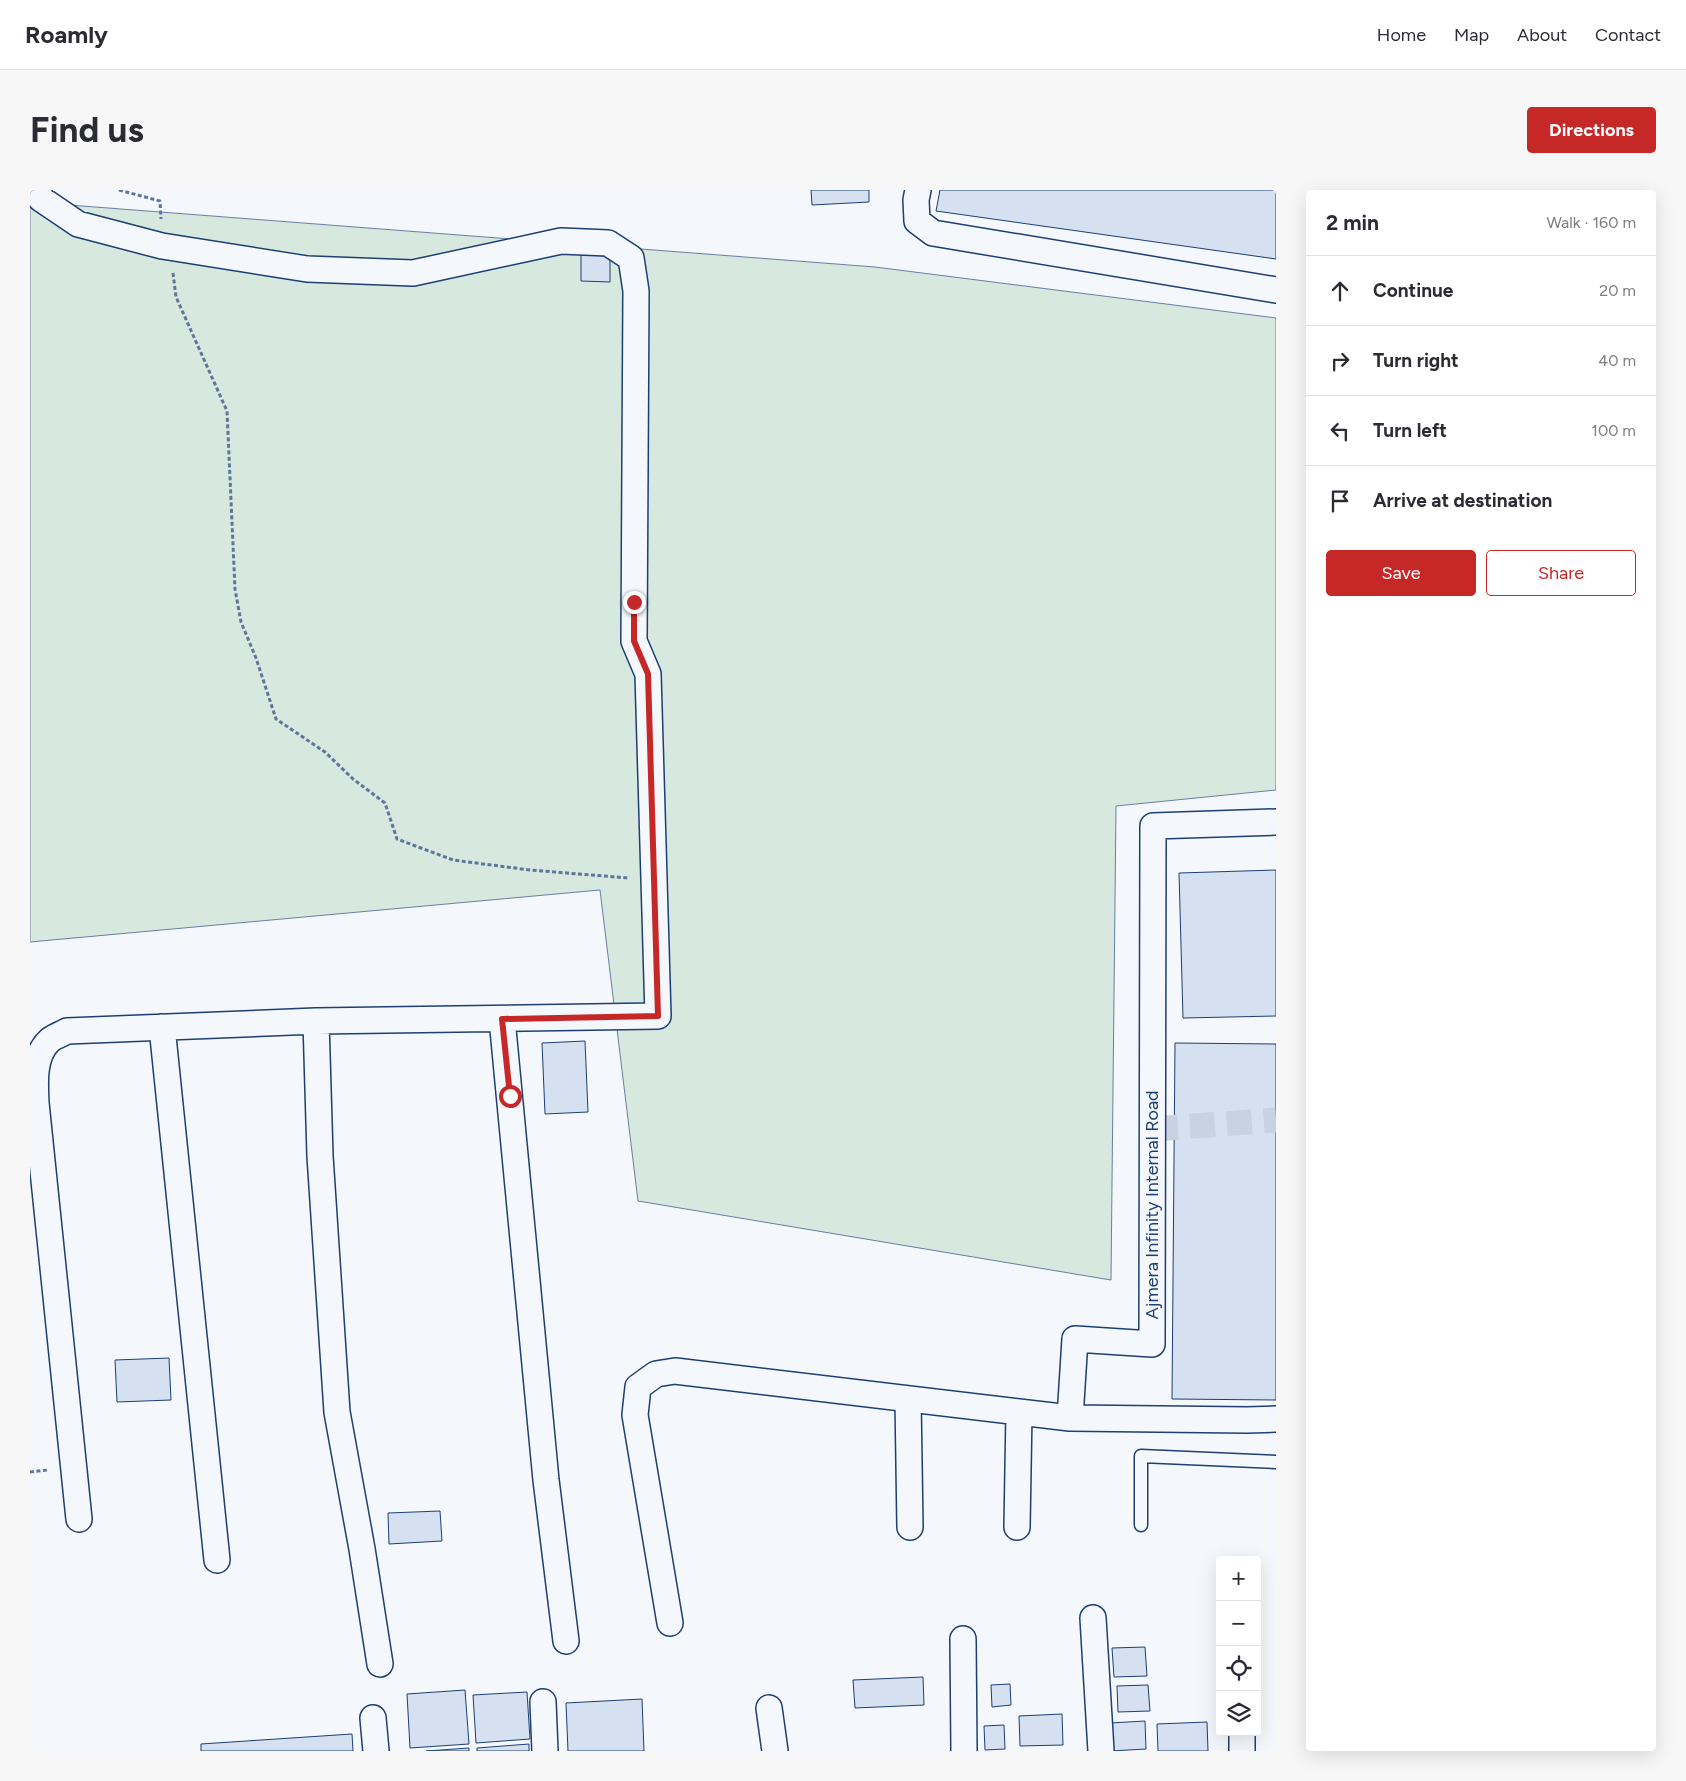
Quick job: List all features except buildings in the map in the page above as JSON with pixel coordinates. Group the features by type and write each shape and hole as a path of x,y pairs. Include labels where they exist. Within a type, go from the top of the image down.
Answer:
{"street":[{"path":"38,190 41,199 78,224 162,246 307,268 413,273 561,241 608,243 631,258 636,291 634,641 648,674 658,1016 316,1021 67,1030 49,1041 39,1055 35,1077 36,1103 79,1519"},
{"path":"918,190 916,200 917,221 933,233 1276,290"},
{"name":"Ajmera Infinity Internal Road","path":"1070,1418 1075,1338 1152,1344 1154,826 1276,822"},
{"path":"502,1019 546,1480 566,1641"},
{"path":"316,1021 320,1156 337,1412 362,1549 380,1664"},
{"path":"162,1027 217,1560"},
{"path":"670,1623 635,1415 638,1387 656,1374 675,1371 1070,1418 1276,1419"},
{"path":"908,1399 910,1527"},
{"path":"1016,1527 1019,1412"},
{"path":"1093,1618 1101,1751"},
{"path":"963,1640 964,1751"},
{"path":"543,1702 545,1751"},
{"path":"769,1708 775,1751"},
{"path":"373,1718 376,1751"},
{"path":"1242,1736 1242,1751"}],"lane":[{"path":"1141,1524 1141,1456 1276,1462"}],"path":[{"path":"119,190 160,201 162,246 172,271 176,297 227,411 235,589 241,622 256,658 276,719 325,752 353,779 386,803 397,839 453,860 530,870 654,880"}],"shaded area":[{"path":"30,202 875,267 1276,318 1276,790 1116,806 1111,1280 638,1201 600,890 30,942"}],"tunnel":[{"path":"1153,1129 1276,1120"}],"route":[{"path":"510,1096 502,1019 658,1016 648,674 634,641 634,602"}]}
